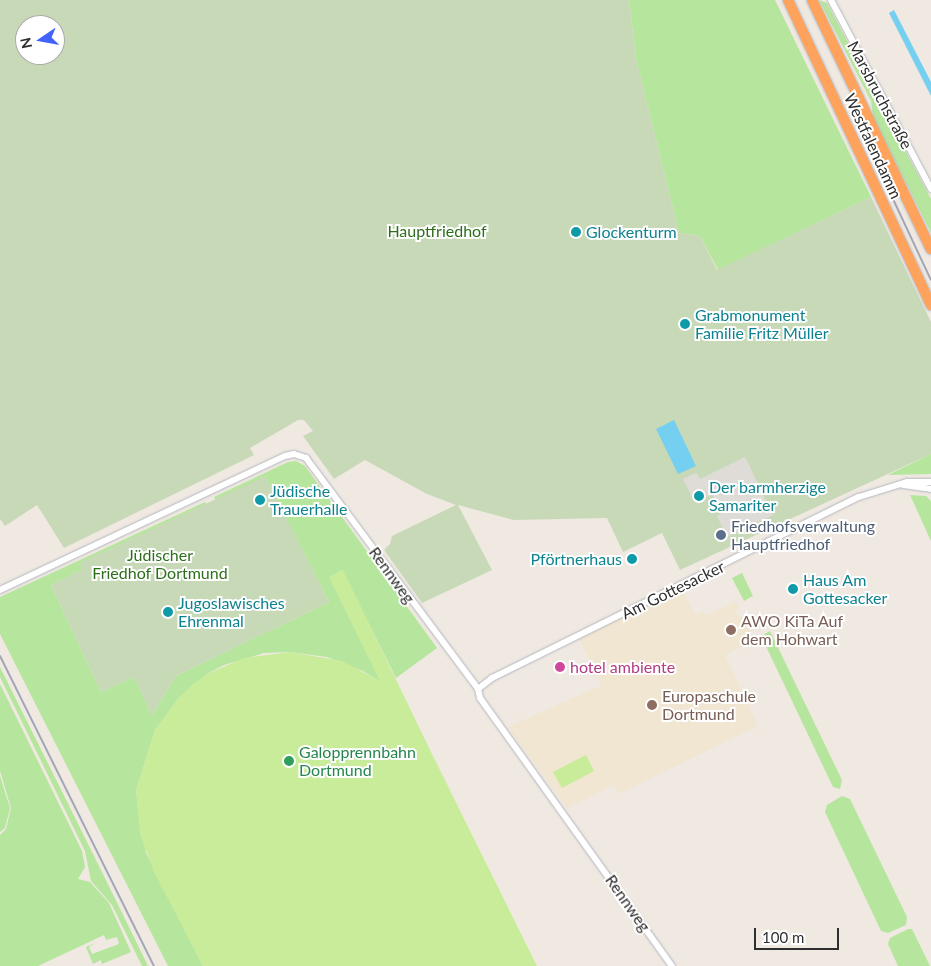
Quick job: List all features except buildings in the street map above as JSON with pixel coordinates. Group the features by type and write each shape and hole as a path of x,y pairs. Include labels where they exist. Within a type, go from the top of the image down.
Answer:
{"highway":[{"name":"Westfalendamm","path":"788,0 931,305"},
{"name":"Westfalendamm","path":"812,0 931,249"}],"street":[{"name":"Marsbruchstraße","path":"830,0 931,189"},
{"name":"Rennweg","path":"0,590 285,456 299,455 309,461 478,689 480,698 672,966"},
{"name":"Am Gottesacker","path":"478,689 492,678 873,491 899,484 931,482"},
{"name":"Am Gottesacker","path":"899,484 931,489"}],"shaded area":[{"path":"745,457 773,515 727,537 717,516 722,513 713,495 708,497 706,492 693,499 683,479 696,473 700,479"},
{"name":"Europaschule Dortmund","path":"684,592 695,615 703,611 706,616 736,601 739,608 736,610 739,618 743,616 755,641 725,655 758,726 618,794 614,785 567,808 508,727 602,685 578,637"}],"green space":[{"name":"Hauptfriedhof","path":"0,0 629,0 636,59 679,233 700,236 717,270 871,197 931,322 931,454 680,570 662,533 623,552 607,518 514,520 458,505 492,570 422,603 384,550 390,544 392,536 456,505 427,494 365,460 334,479 303,436 313,431 304,420 298,420 250,448 254,455 64,548 37,505 5,526 0,519"},
{"path":"629,0 775,0 871,197 718,270 700,236 679,233 636,59"},
{"path":"819,0 827,3 931,199 931,233 873,117 871,101"},
{"path":"931,454 931,474 888,475"},
{"path":"296,461 305,466 437,648 396,678 342,570 330,578 381,682 363,671 327,657 290,652 264,653 224,665 207,674 179,698 155,730 136,791 146,853 203,966 168,966 0,634 0,597 205,502 206,504 81,563 83,569 51,585 101,692 134,677 152,715 176,676 329,602 265,477 216,500 214,497 288,462"},
{"name":"Jüdischer Friedhof Dortmund","path":"265,476 329,602 176,676 152,715 134,677 101,692 51,585 83,569 80,563"},
{"path":"910,495 926,496 931,501 931,541"},
{"name":"Galopprennbahn Dortmund","path":"343,570 537,966 203,966 154,872 140,834 136,791 155,730 179,698 192,685 207,674 244,658 290,652 342,661 380,681 329,577"},
{"path":"742,573 753,596 744,601 732,578"},
{"path":"770,631 842,780 840,789 833,787 761,636"},
{"path":"0,667 148,966 142,966 112,905 91,881 85,851 0,677"},
{"path":"0,684 82,851 85,867 78,879 90,882 109,903 131,952 102,964 101,960 93,964 86,947 95,943 89,947 92,954 119,944 117,937 106,940 104,935 38,966 0,966 0,835 6,829 11,808 0,771"},
{"path":"586,755 594,771 562,788 553,772"},
{"path":"0,776 10,808 5,828 0,832"},
{"path":"842,796 850,799 907,917 906,925 888,933 881,931 825,812 827,805"},
{"path":"908,929 912,929 930,966 898,966 888,944 890,938"}],"water":[{"path":"894,10 931,82 931,96 889,13"},
{"path":"674,420 696,466 678,474 656,429"}],"railway":[{"path":"893,199 931,280"},
{"path":"0,656 154,966"}],"place":[{"name":"Glockenturm","path":"576,232"},
{"name":"Grabmonument Familie Fritz Müller","path":"685,324"},
{"name":"Der barmherzige Samariter","path":"699,496"},
{"name":"Jüdische Trauerhalle","path":"260,500"},
{"name":"Friedhofsverwaltung Hauptfriedhof","path":"721,535"},
{"name":"Pförtnerhaus","path":"632,559"},
{"name":"Haus Am Gottesacker","path":"793,589"},
{"name":"Jugoslawisches Ehrenmal","path":"168,612"},
{"name":"AWO KiTa Auf dem Hohwart","path":"731,630"},
{"name":"hotel ambiente","path":"560,667"},
{"name":"Europaschule Dortmund","path":"652,705"},
{"name":"Galopprennbahn Dortmund","path":"289,761"}]}
